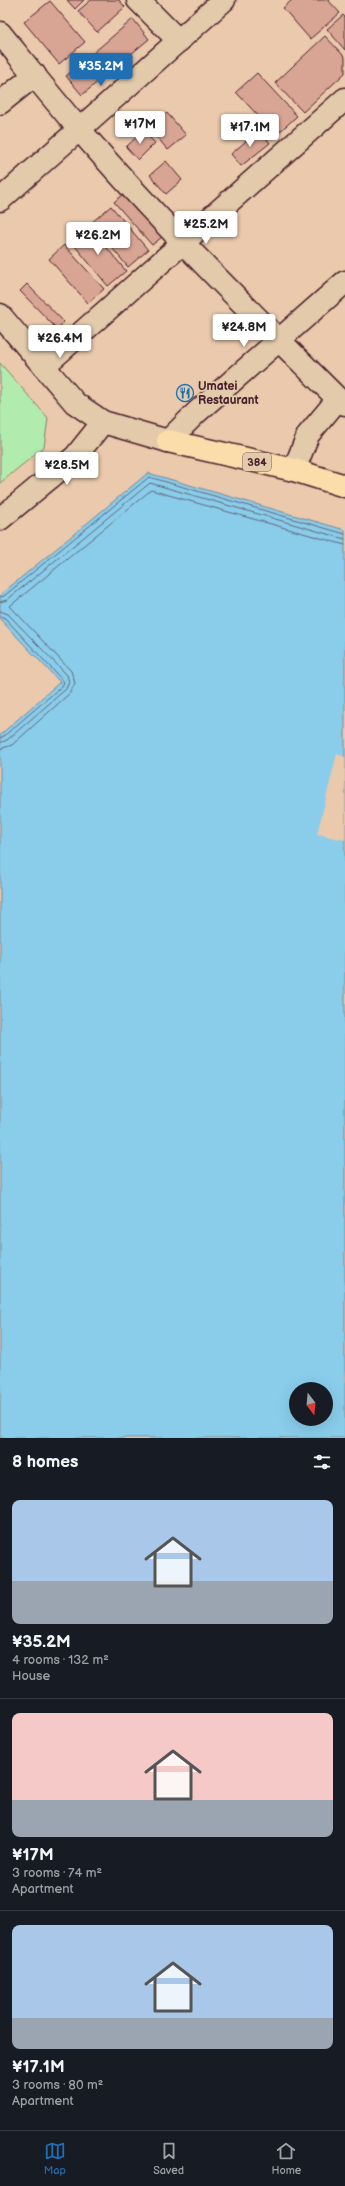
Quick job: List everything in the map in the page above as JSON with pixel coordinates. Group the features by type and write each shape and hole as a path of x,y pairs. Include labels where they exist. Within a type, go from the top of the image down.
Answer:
{"highway":[{"name":"384","path":"168,441 294,470 345,486"}],"street":[{"path":"138,0 179,40"},
{"path":"0,200 224,0"},
{"path":"0,33 79,129 183,242 279,341 342,402 308,435 294,470"},
{"path":"0,103 35,75"},
{"path":"44,366 345,99"},
{"path":"0,315 75,403 103,422 168,441 197,412 345,282"},
{"path":"0,519 75,457 103,422"}],"green space":[{"path":"0,363 48,418 44,447 0,483"}],"water":[{"path":"148,473 345,530 345,1438 0,1438 0,735 60,682 0,619 0,595"}],"pier":[{"path":"337,754 345,757 345,840 317,834"}],"building":[{"path":"67,0 84,0 75,9"},
{"path":"91,0 119,0 125,7 97,32 78,11"},
{"path":"292,0 328,0 340,13 310,39 283,8"},
{"path":"50,1 85,42 59,64 24,22"},
{"path":"343,15 345,17 345,50 327,29"},
{"path":"133,19 149,39 82,95 66,76"},
{"path":"325,36 345,57 345,73 303,112 275,83"},
{"path":"257,73 297,116 276,135 236,92"},
{"path":"167,113 186,135 168,150 149,128"},
{"path":"259,130 270,143 241,166 231,154"},
{"path":"143,131 155,143 138,160 126,147"},
{"path":"166,161 182,180 166,194 150,175"},
{"path":"129,189 167,233 152,245 114,202"},
{"path":"111,206 148,250 128,267 91,223"},
{"path":"88,225 126,271 108,286 70,240"},
{"path":"64,245 104,289 88,303 49,259"},
{"path":"27,284 64,322 57,329 20,291"}],"place":[{"name":"Umatei Restaurant","path":"185,393"}]}
